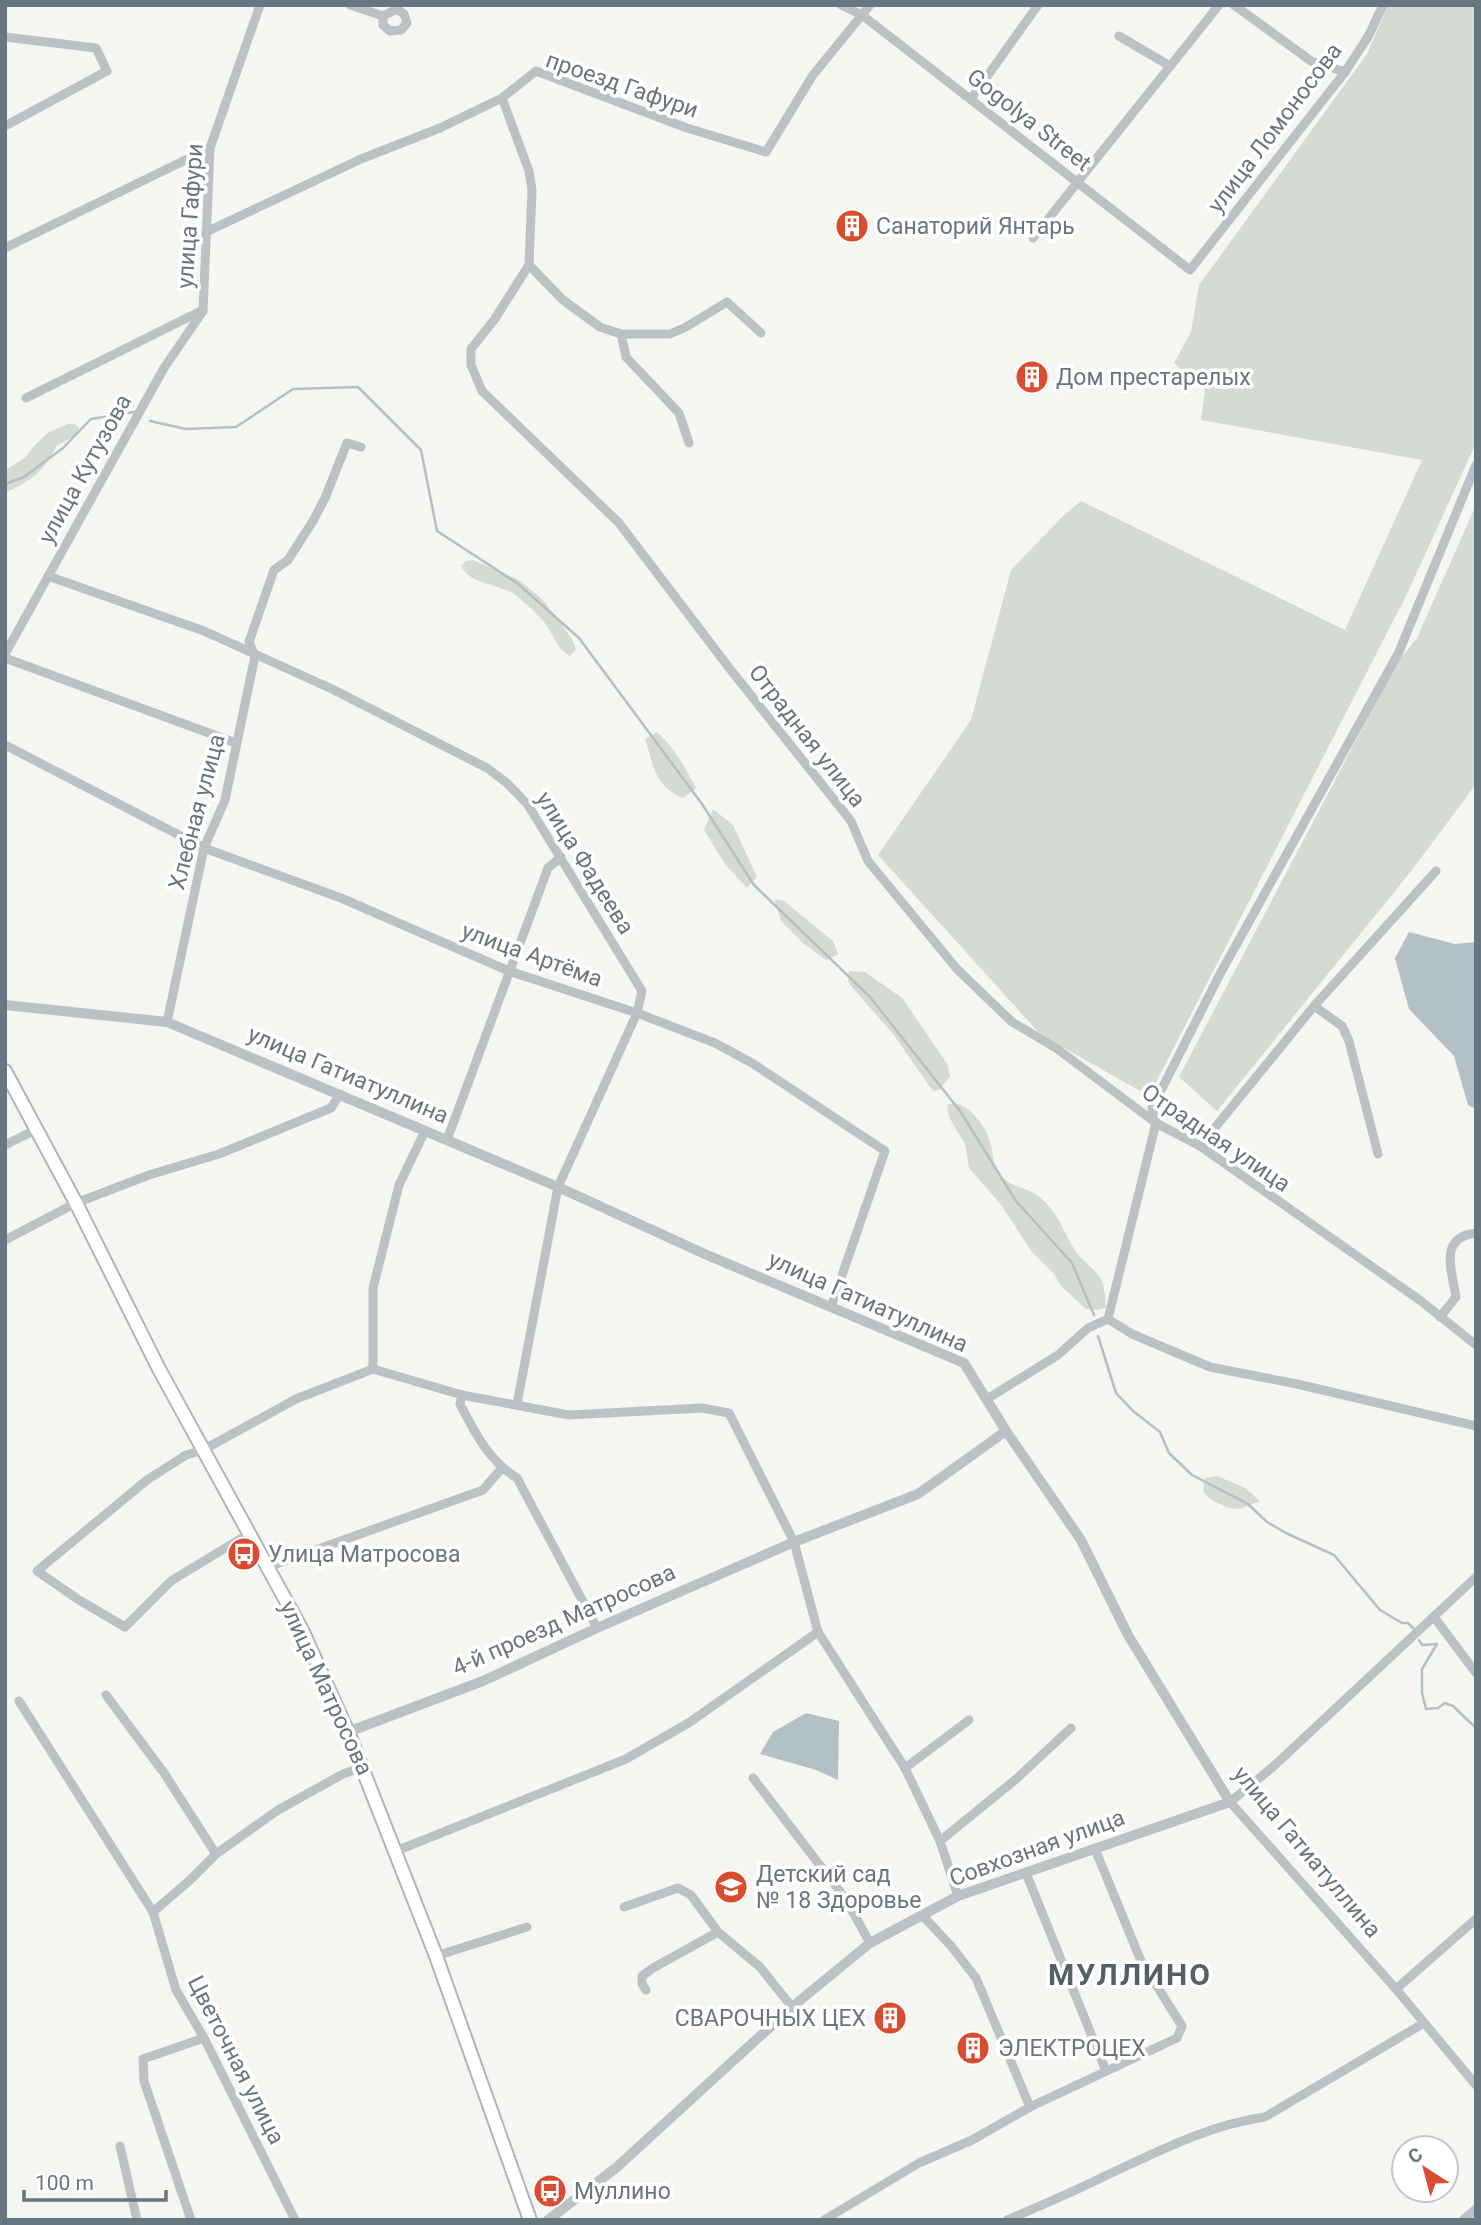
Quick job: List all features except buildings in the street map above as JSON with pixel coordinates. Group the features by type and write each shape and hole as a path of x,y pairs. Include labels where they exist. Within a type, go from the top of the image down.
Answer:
{"main road":[{"name":"улица Матросова","path":"5,1071 203,1450 302,1630 363,1767 396,1851 530,2220"}],"street":[{"name":"улица Гафури","path":"203,311 210,148 260,5"},
{"path":"350,5 383,16"},
{"name":"Gogolya Street","path":"841,5 862,15 1191,270"},
{"path":"862,15 870,5"},
{"path":"971,99 1038,5"},
{"path":"1034,238 1219,5"},
{"path":"1234,5 1311,61 1345,72"},
{"name":"улица Ломоносова","path":"1191,270 1345,72 1369,35 1382,5"},
{"name":"проезд Гафури","path":"206,232 361,159 440,128 502,98 536,71 687,128 766,152 813,75 862,15"},
{"path":"1119,36 1170,66"},
{"path":"5,37 96,48 107,71 5,126"},
{"path":"502,98 529,171 532,190 529,265 563,300 600,327 621,334 670,334 727,302 761,333"},
{"path":"5,248 210,148"},
{"name":"Отрадная улица","path":"529,265 494,320 471,349 471,365 482,391 620,523 730,670 851,821 868,861 957,969 1012,1022 1056,1048 1156,1124 1200,1146 1476,1345"},
{"path":"26,398 203,311"},
{"name":"улица Кутузова","path":"203,311 164,368 6,653 236,743"},
{"path":"621,334 626,357 679,413 689,443"},
{"name":"Хлебная улица","path":"167,1021 204,848 225,800 255,656 249,642 274,570 288,559 313,521 346,443 361,447"},
{"path":"1108,1319 1156,1124 1152,1108 1220,974 1398,654 1476,465"},
{"name":"улица Фадеева","path":"48,576 204,631 332,689 486,768 508,783 528,805 642,991 637,1013 558,1187 517,1404"},
{"name":"улица Артёма","path":"5,745 204,848 341,898 509,971 637,1013 716,1043 752,1063 885,1151 831,1307"},
{"path":"447,1140 548,868 561,857"},
{"path":"1200,1146 1314,1006 1436,871"},
{"name":"улица Гатиатуллина","path":"5,1005 167,1021 558,1187 684,1246 964,1363 1006,1431 1081,1540 1128,1635 1230,1802 1396,1989 1476,2085"},
{"path":"1314,1006 1342,1026 1349,1041 1378,1154"},
{"path":"5,1240 76,1203 149,1175 219,1154 331,1108 340,1094"},
{"path":"5,1145 35,1130"},
{"path":"373,1369 373,1288 399,1185 425,1130"},
{"path":"1440,1317 1456,1297 1449,1252 1453,1243 1463,1236 1476,1233"},
{"path":"987,1399 1058,1355 1088,1328 1108,1319"},
{"path":"1108,1319 1132,1335 1210,1367 1297,1384 1476,1426"},
{"path":"250,1533 171,1581 125,1626 79,1600 37,1571 147,1480 186,1455 203,1450 296,1399 373,1369 462,1395 569,1415 702,1408 729,1413 794,1542 818,1632 905,1768 940,1841 958,1896"},
{"path":"462,1395 460,1404 477,1438 501,1469 517,1478 597,1628"},
{"name":"4-й проезд Матросова","path":"348,1732 483,1681 794,1542 918,1494 1006,1431"},
{"path":"268,1567 483,1490 501,1469"},
{"name":"Совхозная улица","path":"548,2220 617,2167 792,2007 870,1943 958,1896 1230,1802 1275,1766 1476,1577"},
{"path":"1434,1617 1476,1673"},
{"path":"396,1851 626,1759 690,1722 818,1632"},
{"path":"106,1695 164,1773 216,1854"},
{"name":"Цветочная улица","path":"19,1701 153,1912 176,1990 204,2038 295,2220"},
{"path":"905,1768 970,1720"},
{"path":"940,1841 1015,1780 1071,1728"},
{"path":"153,1912 216,1854 278,1810 342,1774 363,1767"},
{"path":"753,1778 845,1898 870,1943"},
{"path":"824,2220 919,2163 972,2140 1030,2107 1177,2038 1182,2026 1141,1961 1095,1849"},
{"path":"1026,1873 1106,2071"},
{"path":"624,1906 678,1888 691,1895 718,1932 760,1967 792,2007"},
{"path":"922,1914 951,1945 976,1978 1030,2107"},
{"path":"1396,1989 1476,1919"},
{"path":"436,1956 527,1927"},
{"path":"646,1990 642,1984 642,1976 718,1932"},
{"path":"1007,2220 1183,2140 1236,2121 1265,2117 1424,2023"},
{"path":"191,2220 144,2081 143,2059 204,2038"},
{"path":"120,2146 137,2220"},
{"path":"1463,2220 1476,2209"}],"shaded area":[{"path":"1388,5 1476,5 1476,443 1407,594 1149,1096 1041,1035 878,855 971,720 1011,570 1081,501 1345,630 1422,460 1201,420 1205,390 1174,363 1191,332 1199,285 1367,54"},
{"path":"75,424 79,428 77,435 56,446 36,474 5,493 5,470 25,458 49,432"},
{"path":"1476,505 1476,784 1412,870 1217,1111 1179,1077 1396,664 1417,638"},
{"path":"473,560 519,580 543,600 572,639 576,649 570,656 541,619 517,596 479,581 466,572 461,566 466,561"},
{"path":"657,732 674,751 696,788 683,798 666,788 656,774 645,739"},
{"path":"713,809 733,825 757,877 747,888 725,864 704,830"},
{"path":"774,899 784,901 833,941 838,954 826,960 804,944 781,921"},
{"path":"1409,932 1455,944 1476,942 1476,1109 1468,1105 1454,1056 1409,1009 1395,958"},
{"path":"849,971 865,972 902,998 948,1065 950,1077 939,1090 934,1091 930,1087 893,1034 852,987 848,981"},
{"path":"953,1103 966,1108 982,1125 991,1145 996,1168 1002,1177 1037,1195 1053,1211 1077,1253 1100,1277 1106,1308 1086,1309 1061,1286 1054,1274 1032,1252 1002,1206 969,1168 965,1144 949,1117 947,1105"},
{"path":"1217,1476 1245,1488 1260,1501 1233,1509 1212,1500 1203,1491 1205,1478"},
{"path":"806,1713 839,1721 838,1780 816,1770 760,1754 773,1732"}],"waterway":[{"path":"150,421 186,429 236,427 293,389 358,387 421,450 437,531 517,583 579,638 702,804 754,885 870,997 960,1111 1016,1201 1072,1263 1094,1315"},
{"path":"5,484 24,477 63,448 91,419 134,412"},
{"path":"1098,1336 1116,1393 1133,1411 1160,1432 1169,1453 1192,1475 1248,1504 1267,1522 1286,1533 1334,1555 1380,1610 1413,1628"},
{"path":"1419,1640 1422,1645 1437,1644 1422,1669 1422,1693 1426,1709 1438,1708 1445,1703 1453,1706 1476,1728"}],"place":[{"name":"Санаторий Янтарь","path":"852,226"},
{"name":"Дом престарелых","path":"1032,377"},
{"name":"Улица Матросова","path":"244,1554"},
{"name":"Детский сад № 18 Здоровье","path":"731,1887"},
{"name":"СВАРОЧНЫХ ЦЕХ","path":"890,2018"},
{"name":"ЭЛЕКТРОЦЕХ","path":"973,2048"},
{"name":"Муллино","path":"550,2191"}],"district":[{"name":"МУЛЛИНО","path":"1130,1974"}]}
